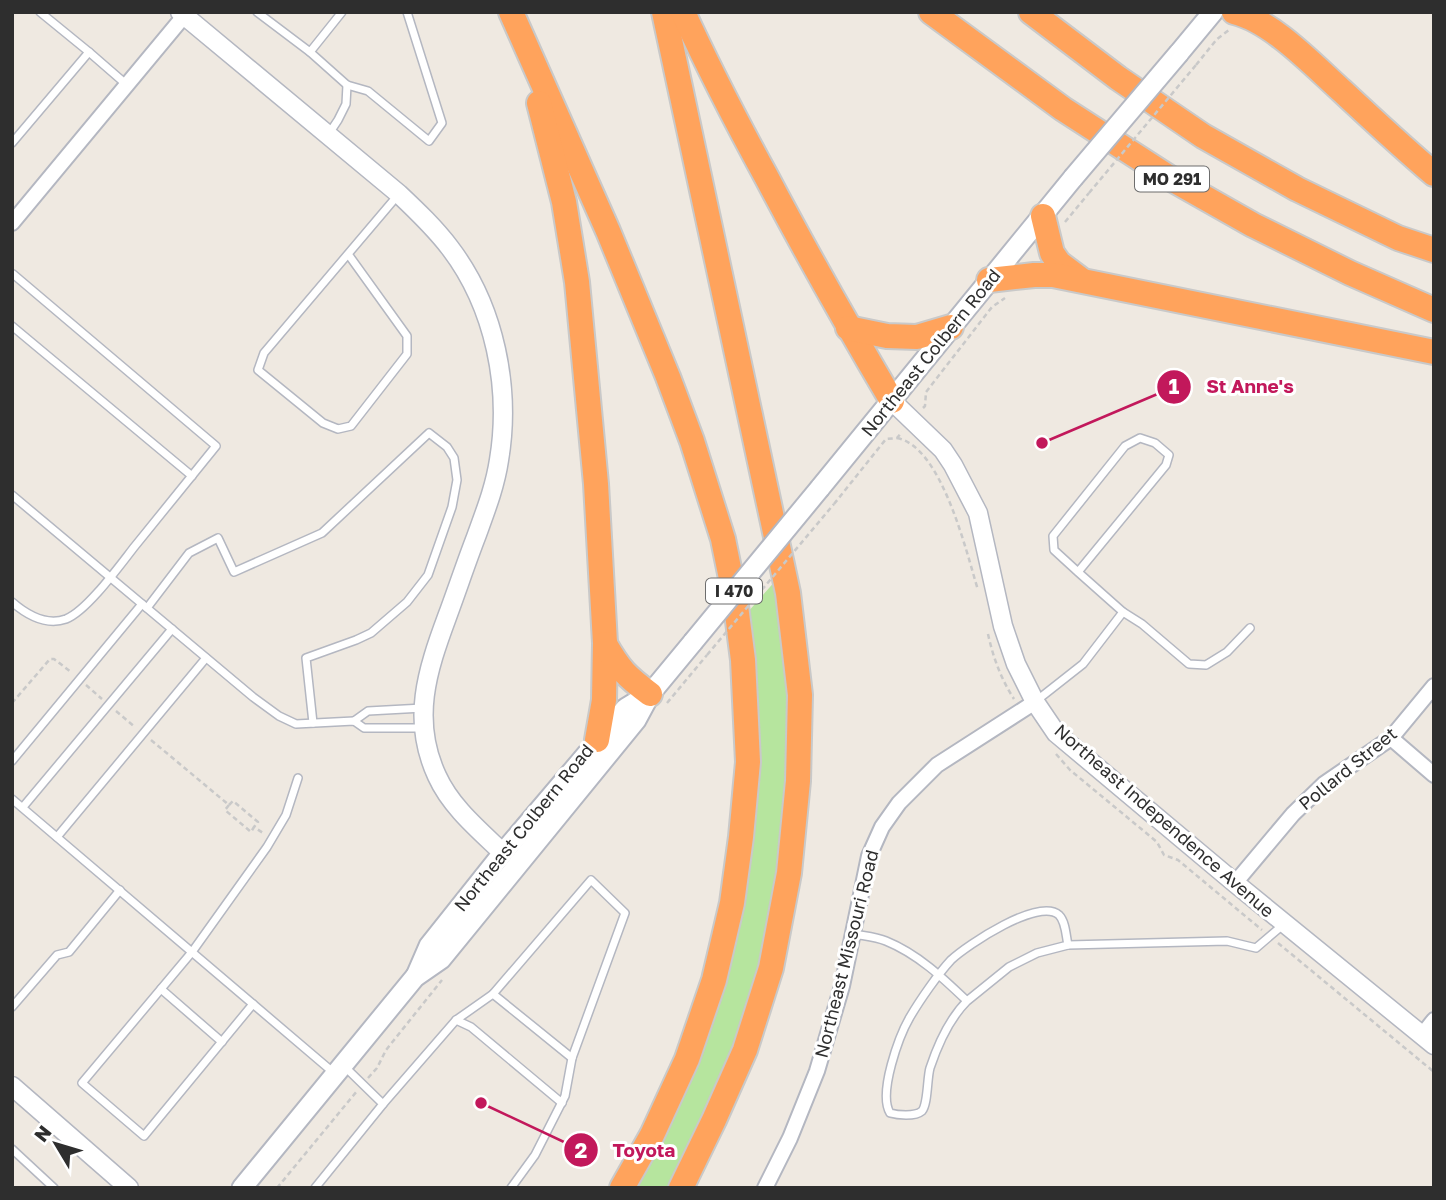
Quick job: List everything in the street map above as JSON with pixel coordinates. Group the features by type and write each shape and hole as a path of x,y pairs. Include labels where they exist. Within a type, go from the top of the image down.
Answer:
{"highway":[{"path":"511,12 547,132 564,202 577,282 596,484 605,643 604,700 597,740"},
{"name":"I 470","path":"511,12 608,231 692,441 723,539 735,598 743,660 748,762 732,903 714,979 687,1059 652,1135 622,1188"},
{"name":"I 470","path":"664,12 788,593 800,695 798,781 789,873 771,968 745,1050 681,1188"},
{"path":"683,12 710,72 848,328 892,401"},
{"name":"MO 291","path":"931,12 1063,109 1170,178 1253,225 1350,273 1434,310"},
{"name":"MO 291","path":"1031,12 1118,78 1203,136 1297,189 1398,238 1434,250"},
{"path":"1272,12 1288,41"},
{"path":"1240,13 1288,41 1434,174"},
{"path":"1043,215 1052,253 1059,263 1084,281"},
{"path":"989,280 1053,275 1434,352"},
{"path":"848,328 887,336 917,337 951,327"},
{"path":"605,643 618,667 650,694"}],"main road":[{"name":"Northeast Colbern Road","path":"415,977 429,946 503,853 626,708 650,694 700,648 820,488 1073,178 1213,12"},
{"name":"Northeast Colbern Road","path":"243,1188 415,977 440,958 458,938 636,720 650,694"}],"street":[{"path":"12,223 184,14 399,194 437,232 470,280 484,311 496,348 502,386 502,422 499,460 491,496 426,681 424,727 437,778 454,804 503,853"},
{"name":"Northeast Independence Avenue","path":"892,401 943,450 978,513 1003,626 1016,664 1035,702 1056,733 1428,1040"},
{"name":"Pollard Street","path":"1235,883 1293,814 1324,784 1391,738 1434,686"},
{"name":"Northeast Missouri Road","path":"765,1188 790,1138 817,1071 842,986 869,856 882,827 899,803 937,765 1035,702"},
{"path":"1391,738 1434,775"},
{"path":"1428,1040 1434,1020"},
{"path":"12,1086 130,1188"}],"lane":[{"path":"40,12 127,85"},
{"path":"257,12 310,52 347,85 368,91 429,141 442,123 407,12"},
{"path":"310,52 342,12"},
{"path":"12,144 89,52"},
{"path":"328,135 346,104 347,85"},
{"path":"348,254 407,336 407,354 351,426 338,429 323,423 258,370 264,352 399,194"},
{"path":"12,274 216,446 110,577 79,611 58,621 38,619 12,602"},
{"path":"12,326 192,476"},
{"path":"12,761 189,553 218,537 234,572 323,533 429,433 447,447 454,458 457,480 453,507 428,575 407,602 371,633 306,658 313,723"},
{"path":"1078,572 1166,465 1169,456 1154,443 1140,438 1125,446 1053,536 1054,550 1078,572 1123,612 1142,624 1189,664 1206,665 1227,652 1250,628"},
{"path":"12,495 279,716 296,724 354,721 368,711 423,708"},
{"path":"1035,702 1083,664 1123,612"},
{"path":"23,807 172,629"},
{"path":"57,837 206,658"},
{"path":"354,721 364,728 424,727"},
{"path":"253,1004 144,1136 82,1083 192,951 267,847 286,816 298,778"},
{"path":"12,799 253,1004 383,1104"},
{"path":"315,1188 456,1020 494,994 591,880 625,913 572,1058 565,1096 535,1154 510,1188"},
{"path":"12,1007 57,955 69,952 120,890"},
{"path":"1068,945 1063,920 1051,911 1041,910 990,932 952,960 910,1017 891,1065 886,1100 890,1113 916,1114 921,1111 929,1070 943,1035 967,1001 1009,967 1037,953 1068,945 1227,941 1256,948 1285,924"},
{"path":"854,933 884,940 907,951 967,1001"},
{"path":"161,989 222,1042"},
{"path":"494,994 572,1058"},
{"path":"456,1020 471,1027 562,1103"},
{"path":"12,1149 54,1188"}],"path":[{"path":"1052,253 1061,227 1217,39 1226,31 1237,28 1240,13"},
{"path":"700,648 834,504 886,439 897,438 912,421 925,406 926,392 983,317 1010,295"},
{"path":"12,703 50,659 72,673"},
{"path":"83,683 103,699"},
{"path":"114,708 136,728"},
{"path":"147,736 229,805"},
{"path":"233,801 258,822 251,832 225,810 229,805 233,801"},
{"path":"254,827 264,834"}],"green space":[{"path":"777,579 790,718 783,858 754,999 671,1188 633,1188 737,929 747,613"}],"place":[{"name":"St Anne's","path":"1042,443"},
{"name":"Toyota","path":"481,1103"}]}
